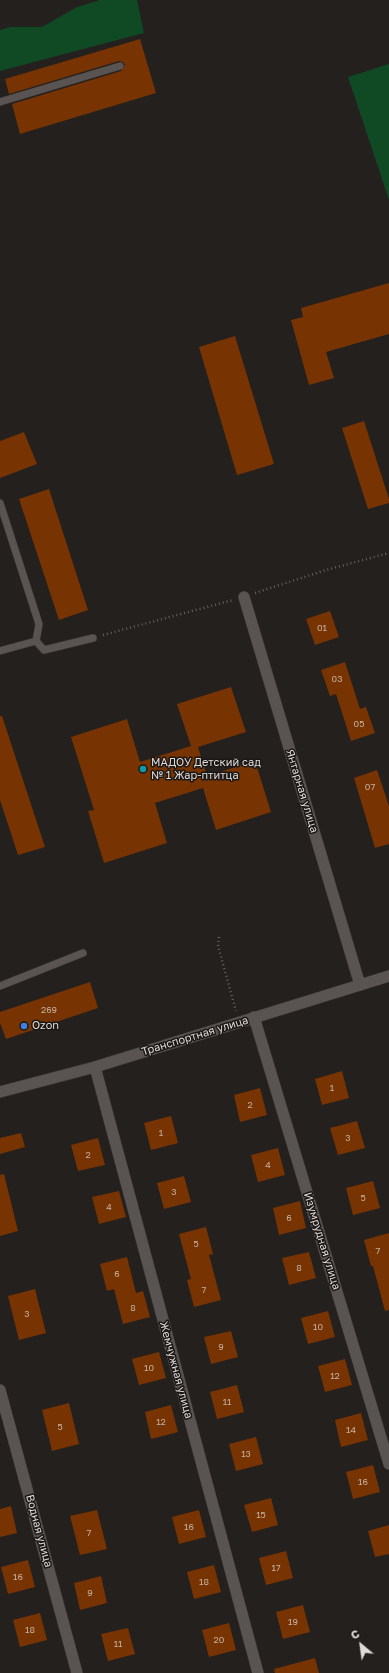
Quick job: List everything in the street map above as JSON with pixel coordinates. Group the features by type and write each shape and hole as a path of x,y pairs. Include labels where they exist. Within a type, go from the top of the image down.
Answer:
{"street":[{"name":"Янтарная улица","path":"244,597 360,985"},
{"name":"Транспортная улица","path":"0,1092 95,1067 389,976"},
{"name":"Изумрудная улица","path":"254,1017 389,1464"},
{"name":"Жемчужная улица","path":"95,1067 258,1673"},
{"name":"Водная улица","path":"0,1390 77,1673"}],"lane":[{"path":"0,102 120,66"},
{"path":"0,503 39,624 36,641"},
{"path":"36,641 44,650 92,638"},
{"path":"0,651 36,641"},
{"path":"0,986 83,953"}],"path":[{"path":"219,938 218,946 237,1012"}],"green space":[{"path":"100,0 137,0 144,33 0,71 0,30 10,27 42,27 77,7"},
{"path":"389,64 389,200 348,77"}],"building":[{"path":"140,39 156,93 20,134 12,104 121,71 125,65 123,62 119,61 9,94 5,79"},
{"path":"389,283 389,334 326,352 334,378 309,385 291,320 303,317 301,308"},
{"path":"235,336 274,464 237,475 199,347"},
{"path":"364,421 389,499 389,503 368,509 342,428"},
{"path":"24,432 37,464 0,478 0,441"},
{"path":"49,489 88,610 59,620 19,499"},
{"path":"330,611 339,637 315,645 306,619"},
{"path":"345,662 360,709 366,707 375,733 351,741 336,694 330,696 321,670"},
{"name":"МАДОУ Детский сад № 1 Жар-птитца","path":"231,687 246,732 198,747 207,776 255,761 271,812 216,830 203,788 155,803 167,843 104,863 88,811 94,810 71,737 127,719 140,762 191,746 177,704"},
{"path":"0,716 2,716 45,847 18,855 0,800"},
{"path":"377,770 389,806 389,844 375,848 354,778"},
{"path":"90,982 98,1008 6,1039 0,1023 0,1012"},
{"path":"342,1071 349,1098 322,1105 315,1079"},
{"path":"260,1088 267,1115 240,1122 234,1095"},
{"path":"171,1116 178,1143 151,1150 144,1123"},
{"path":"357,1121 365,1148 338,1155 330,1128"},
{"path":"21,1133 25,1147 0,1154 0,1138"},
{"path":"98,1138 105,1165 78,1171 71,1145"},
{"path":"278,1148 285,1175 258,1182 251,1155"},
{"path":"4,1174 18,1231 0,1236 0,1175"},
{"path":"184,1176 191,1202 164,1209 157,1183"},
{"path":"373,1181 380,1208 353,1215 346,1188"},
{"path":"119,1191 126,1217 99,1224 92,1197"},
{"path":"300,1201 306,1228 279,1235 273,1208"},
{"path":"206,1227 213,1254 209,1255 221,1300 194,1307 187,1280 191,1279 179,1234"},
{"path":"389,1233 389,1310 385,1311 373,1266 371,1266 364,1240"},
{"path":"309,1252 316,1278 289,1285 282,1258"},
{"path":"127,1257 136,1293 143,1291 150,1317 123,1324 114,1289 107,1291 100,1264"},
{"path":"35,1289 46,1333 19,1340 8,1296"},
{"path":"328,1311 335,1337 308,1344 301,1318"},
{"path":"231,1331 238,1357 211,1364 204,1337"},
{"path":"159,1352 166,1378 139,1385 132,1359"},
{"path":"345,1359 352,1385 325,1392 318,1366"},
{"path":"237,1385 244,1412 217,1419 210,1392"},
{"path":"69,1403 79,1444 52,1451 42,1410"},
{"path":"171,1405 178,1432 151,1439 145,1412"},
{"path":"361,1413 368,1440 341,1447 335,1420"},
{"path":"256,1437 263,1464 236,1471 229,1444"},
{"path":"373,1465 380,1492 353,1499 346,1472"},
{"path":"271,1498 278,1525 252,1532 244,1505"},
{"path":"11,1506 17,1533 0,1537 0,1509"},
{"path":"97,1510 107,1549 80,1555 70,1516"},
{"path":"199,1510 206,1537 179,1544 172,1517"},
{"path":"389,1525 389,1554 375,1557 368,1531"},
{"path":"286,1551 293,1578 266,1585 259,1558"},
{"path":"28,1560 35,1587 8,1594 1,1567"},
{"path":"214,1565 221,1592 194,1599 187,1572"},
{"path":"101,1576 107,1603 80,1610 74,1583"},
{"path":"303,1605 310,1632 283,1639 276,1612"},
{"path":"40,1613 47,1640 20,1647 13,1620"},
{"path":"229,1623 236,1650 209,1657 202,1630"},
{"path":"128,1628 135,1654 108,1661 101,1634"},
{"path":"315,1658 319,1673 275,1673 274,1669"}],"place":[{"name":"МАДОУ Детский сад № 1 Жар-птитца","path":"143,769"},
{"name":"Ozon","path":"24,1026"}]}
